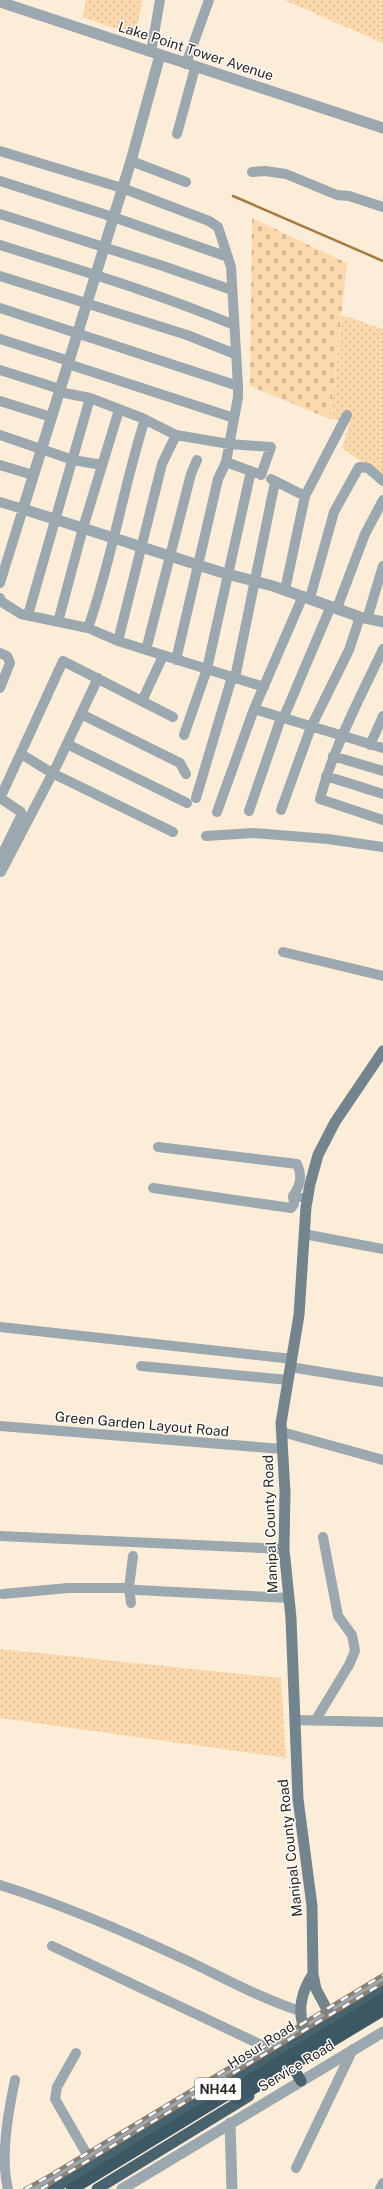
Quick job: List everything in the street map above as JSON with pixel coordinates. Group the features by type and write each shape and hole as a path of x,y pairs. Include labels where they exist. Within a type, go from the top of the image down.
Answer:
{"highway":[{"name":"Hosur Road","path":"53,2189 330,2016 383,1989"},
{"path":"72,2189 383,1999"},
{"path":"88,2189 383,2010"},
{"name":"NH44","path":"97,2189 383,2015"},
{"path":"294,2069 301,2081"}],"main road":[{"name":"Manipal County Road","path":"330,2016 316,1989 313,1974 312,1906 298,1799 295,1720 284,1549 285,1492 281,1423 299,1315 307,1198 318,1155 335,1122 383,1051"},
{"path":"304,2028 300,2011 306,1984 313,1974"}],"street":[{"path":"0,584 130,161 156,54 160,0"},
{"path":"177,134 191,66 209,0"},
{"name":"Lake Point Tower Avenue","path":"0,2 383,128"},
{"path":"0,151 122,188 209,221 218,228 231,267 238,396 226,462 218,479 176,660"},
{"path":"130,161 186,182"},
{"path":"252,172 265,171 286,174 337,195 349,196 383,207"},
{"path":"0,181 113,217 228,258"},
{"path":"0,214 232,290"},
{"path":"0,245 120,282 141,291 159,294 234,325"},
{"path":"0,276 187,335 235,354"},
{"path":"0,308 78,332 238,386"},
{"path":"0,339 234,418"},
{"path":"0,370 60,390 90,398 145,419 176,435 229,444 271,447 262,475"},
{"path":"28,615 90,398"},
{"path":"0,401 52,416"},
{"path":"58,622 83,528 119,410"},
{"path":"285,590 305,496 347,415"},
{"path":"88,628 96,606 114,538 129,468 145,419"},
{"path":"0,435 73,459 102,465"},
{"path":"118,641 162,464 176,435"},
{"path":"146,650 191,474 197,460"},
{"path":"226,462 262,475 305,496"},
{"path":"0,465 33,475"},
{"path":"217,812 254,709 307,597 334,512 359,467 368,468 383,481"},
{"path":"184,735 207,669 250,471"},
{"path":"196,798 233,678 275,482"},
{"path":"249,811 282,719 334,607 364,534 383,500"},
{"path":"0,502 227,574 307,597 363,618 383,622"},
{"path":"281,810 311,727 349,650 383,566"},
{"path":"0,598 2,602 21,614 88,628 118,641 264,687"},
{"path":"383,649 333,756 320,799 383,820"},
{"path":"0,653 7,656 10,663 0,688"},
{"path":"142,701 163,656"},
{"path":"16,834 21,812 2,795 63,661 173,717"},
{"path":"1,872 16,834 52,773 98,678"},
{"path":"254,709 282,719 383,748"},
{"path":"81,714 180,763 186,774"},
{"path":"370,745 383,716"},
{"path":"67,744 187,803"},
{"path":"21,754 52,773 173,832"},
{"path":"333,756 383,771"},
{"path":"326,776 383,794"},
{"path":"206,836 253,833 328,839 383,847"},
{"path":"0,859 8,851"},
{"path":"283,952 383,976"},
{"path":"153,1188 291,1208 294,1204 293,1196 299,1187 301,1172 298,1164 158,1146"},
{"path":"293,1196 307,1198"},
{"path":"304,1234 383,1249"},
{"path":"0,1327 291,1363 383,1382"},
{"path":"140,1366 288,1380"},
{"name":"Green Garden Layout Road","path":"0,1426 282,1449"},
{"path":"282,1432 383,1460"},
{"path":"0,1536 284,1549"},
{"path":"315,1721 349,1665 355,1651 352,1635 338,1616 323,1537"},
{"path":"131,1603 129,1588 133,1556"},
{"path":"3,1594 68,1588 129,1588 137,1590 288,1598"},
{"path":"295,1720 383,1722"},
{"path":"0,1885 71,1910 187,1960 254,1994 300,2011"},
{"path":"52,1946 270,2049"},
{"path":"36,2189 304,2028 330,2016 383,1981"},
{"name":"Service Road","path":"122,2189 383,2032"},
{"path":"296,2168 354,2049"},
{"path":"76,2053 57,2088 55,2099 89,2158"},
{"path":"8,2189 5,2184 0,2163 1,2141 16,2080"},
{"path":"230,2123 232,2189"},
{"path":"380,2189 383,2183"}],"green space":[{"path":"86,0 143,0 135,35 82,17"},
{"path":"284,0 383,0 383,43"},
{"path":"252,218 347,263 330,419 250,386"},
{"path":"342,315 383,329 383,477 342,448 350,422 330,419"},
{"path":"0,1649 281,1678 286,1758 0,1718"}],"waterway":[{"path":"233,196 383,261"}],"railway":[{"path":"25,2189 383,1975"},
{"path":"41,2189 383,1983"}]}
